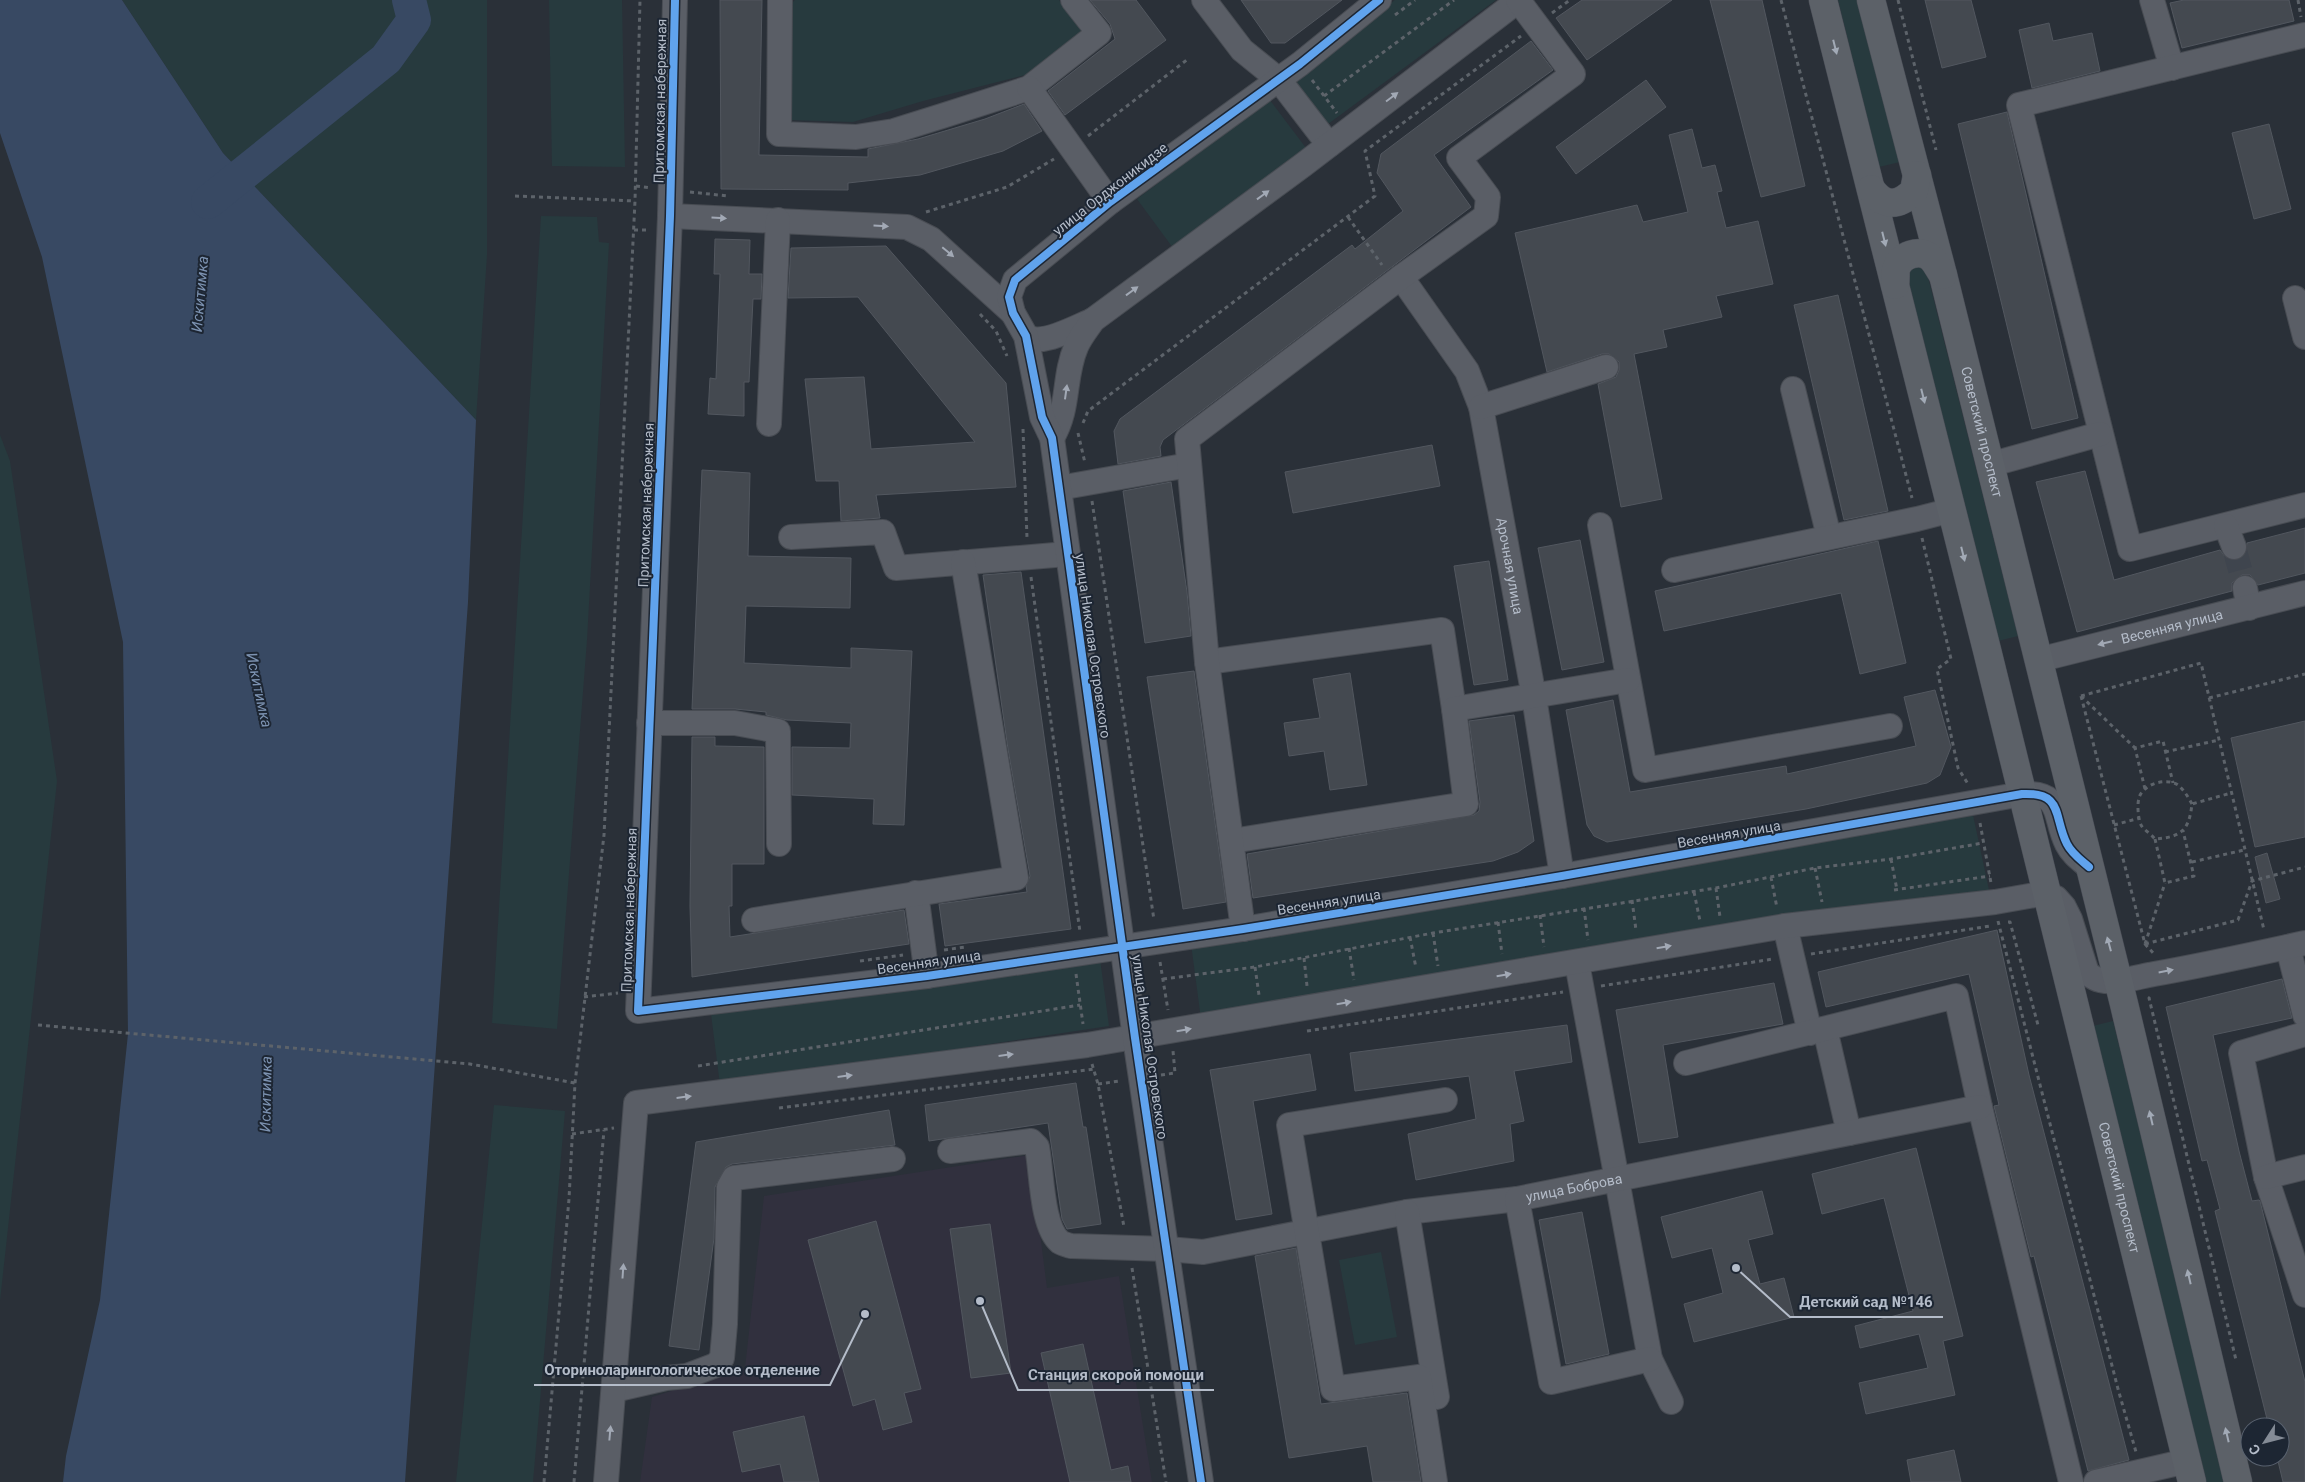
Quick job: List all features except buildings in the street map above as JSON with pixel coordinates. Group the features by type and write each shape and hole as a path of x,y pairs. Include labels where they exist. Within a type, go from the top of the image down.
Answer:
{"main road":[{"name":"Советский проспект","path":"1823,0 1896,285 2190,1471"},
{"name":"Советский проспект","path":"1871,0 1943,274 1989,466 2118,980 2238,1482"},
{"path":"1871,188 1878,199 1886,202 1898,202 1914,191 1917,175"},
{"path":"1896,285 1896,268 1903,258 1912,254 1923,253 1932,258 1943,274"}],"street":[{"name":"Притомская набережная","path":"638,1001 670,223 675,0"},
{"path":"780,0 779,134 856,137 894,131 1029,88 1099,33 1073,0"},
{"path":"1204,0 1242,50 1279,80 1329,145"},
{"name":"улица Орджоникидзе","path":"1052,438 1042,416 1026,336 1013,312 1009,297 1015,280 1110,202 1279,80 1379,0"},
{"path":"1026,336 1031,340 1042,340 1093,320 1329,145 1519,0 1572,74 1459,158 1488,197 1486,216 1397,280 1187,438 1208,662 1243,929"},
{"path":"2152,0 2172,68"},
{"path":"2305,35 2019,105 2130,549 2230,536 2305,505"},
{"path":"1029,88 1110,202"},
{"path":"670,223 778,220 906,227 931,239 1013,312"},
{"path":"769,424 778,220"},
{"name":"Арочная улица","path":"1397,280 1466,371 1481,407 1534,697 1562,876"},
{"path":"2296,298 2305,337"},
{"path":"1052,438 1063,416 1070,366 1075,348 1093,320"},
{"path":"1481,407 1606,367"},
{"path":"1793,389 1828,537"},
{"path":"1989,466 2100,434"},
{"name":"улица Николая Островского","path":"1052,438 1136,1038 1201,1482"},
{"path":"1059,488 1189,465"},
{"path":"1674,570 1918,519 1952,510"},
{"path":"1600,525 1645,770 1890,726"},
{"path":"790,537 882,532 896,568 1028,559 1068,554"},
{"path":"754,920 1016,878 963,562"},
{"name":"Весенняя улица","path":"2038,660 2247,598 2305,593"},
{"path":"1208,662 1442,630 1454,709 1466,804 1232,842"},
{"path":"1454,709 1628,680"},
{"path":"649,722 735,722 778,731 779,844"},
{"path":"2022,794 2044,795 2052,802 2068,845 2076,857 2089,866"},
{"name":"Весенняя улица","path":"638,1001 927,976 1243,929 1562,876 2022,794"},
{"path":"916,893 927,976"},
{"path":"606,1482 635,1114 1136,1038 1577,963 1781,917 1994,902 2046,893 2056,898 2064,907 2072,925 2087,973 2092,978 2101,981 2118,980 2287,947 2305,1015"},
{"path":"1781,917 1849,1133"},
{"path":"1577,963 1650,1359 1671,1402"},
{"path":"1686,1063 1956,996 1980,1107 2071,1482"},
{"path":"2305,1034 2241,1053 2266,1177 2298,1243 2305,1295"},
{"path":"1435,1482 1419,1376 1333,1389 1289,1125 1445,1100"},
{"name":"улица Боброва","path":"950,1151 1030,1141 1037,1147 1046,1212 1054,1233 1061,1243 1071,1246 1203,1252 1407,1212 1517,1199 1980,1107"},
{"path":"614,1390 666,1378 687,1376 716,1365 722,1358 725,1324 728,1187 734,1178 893,1159"},
{"path":"2266,1177 2305,1167"},
{"path":"1517,1199 1551,1382 1650,1359"},
{"path":"1407,1212 1438,1406"},
{"path":"2096,1482 2142,1471 2190,1471"}],"path":[{"path":"544,1482 569,1199 574,1083 604,835 636,186 640,0"},
{"path":"1324,96 1454,0"},
{"path":"1365,151 1570,0"},
{"path":"1782,0 1918,519 1951,659 1937,668 1958,768 1969,784"},
{"path":"919,212 929,212 1007,186 1071,149 1188,59"},
{"path":"1307,73 1342,120"},
{"path":"636,186 736,196"},
{"path":"515,196 635,202"},
{"path":"1348,217 1397,280"},
{"path":"634,230 670,223"},
{"path":"976,310 996,331 1008,358"},
{"path":"1023,422 1028,559 1080,932 1071,933"},
{"path":"2081,696 2201,663 2252,881 2287,947"},
{"path":"2209,698 2305,674"},
{"path":"2081,696 2135,748 2145,789"},
{"path":"2081,696 2145,944 2156,956"},
{"path":"2165,752 2219,740"},
{"path":"2135,748 2163,741 2173,783"},
{"path":"2145,944 2165,883 2155,838 2142,826 2139,798 2145,789 2168,781 2186,793 2192,804 2190,818 2178,835 2155,838"},
{"path":"2192,804 2231,793"},
{"path":"2114,826 2140,818"},
{"path":"1979,820 1991,884"},
{"path":"2165,883 2194,876 2183,830"},
{"path":"1163,979 1255,967 1433,933 1632,900 1694,892 1815,868 1892,859 1984,843"},
{"path":"2192,862 2244,850"},
{"path":"1892,859 1897,890"},
{"path":"1815,868 1822,902"},
{"path":"2252,881 2305,868"},
{"path":"1771,878 1781,917"},
{"path":"2145,944 2238,920 2252,881"},
{"path":"1716,888 1720,917"},
{"path":"1694,892 1700,921"},
{"path":"1632,900 1636,930"},
{"path":"1584,908 1588,941"},
{"path":"1540,915 1544,947"},
{"path":"1498,922 1502,955"},
{"path":"2038,1025 2010,922 1999,924 2118,1389 2142,1471"},
{"path":"1433,933 1438,966"},
{"path":"1410,937 1416,972"},
{"path":"857,961 973,946"},
{"path":"1349,948 1354,981"},
{"path":"1304,958 1307,989"},
{"path":"1255,967 1259,995"},
{"path":"2154,993 2149,998 2236,1360"},
{"path":"584,997 638,1001"},
{"path":"698,1066 1080,1005"},
{"path":"38,1024 470,1064 574,1083"},
{"path":"776,1108 1094,1069"},
{"path":"1098,1084 1128,1248 1166,1482"},
{"path":"572,1134 604,1130 635,1114"},
{"path":"574,1482 604,1130"}],"shaded area":[{"path":"1030,1155 1047,1288 1119,1276 1152,1482 640,1482 652,1397 745,1368 764,1196"}],"green space":[{"path":"122,0 487,0 487,255 476,420 223,153"},
{"path":"549,0 622,0 625,167 552,166"},
{"path":"795,0 1059,0 1083,31 1025,75 923,101 853,122 788,120 791,4"},
{"path":"1395,0 1496,0 1324,127 1288,79"},
{"path":"1838,0 1859,0 1900,162 1879,167"},
{"path":"1269,99 1306,148 1173,248 1137,199"},
{"path":"541,216 597,217 599,242 609,243 587,640 557,1029 492,1023"},
{"path":"1922,267 1927,273 2018,636 1998,641 1907,278 1910,269"},
{"path":"0,435 10,461 57,781 0,1301"},
{"path":"1973,815 1989,890 1201,1019 1191,944"},
{"path":"1098,944 1109,1026 720,1085 710,1006"},
{"path":"2113,1021 2226,1482 2206,1482 2093,1026"},
{"path":"494,1105 565,1111 533,1482 456,1482"},
{"path":"1381,1252 1397,1337 1355,1345 1339,1260"}],"water":[{"path":"0,0 122,0 223,153 476,420 468,602 405,1482 63,1482 66,1456 100,1300 128,1034 123,642 42,257 0,133"}],"waterway":[{"name":"Искитимка","path":"208,202 386,59 414,20 409,0"}],"tunnel":[{"path":"2234,547 2245,588"}],"cycle path":[{"path":"675,0 670,216 638,1011 927,976 1243,929 1562,876 2022,794 2035,794 2045,797 2051,802 2058,815 2069,848 2089,867"},
{"path":"1201,1482 1135,1038 1052,438 1042,417 1026,336 1013,313 1009,297 1015,280 1110,202 1300,64 1379,0"}],"place":[{"name":"Детский сад №146","path":"1736,1268"},
{"name":"Станция скорой помощи","path":"980,1301"},
{"name":"Оториноларингологическое отделение","path":"865,1314"}]}
